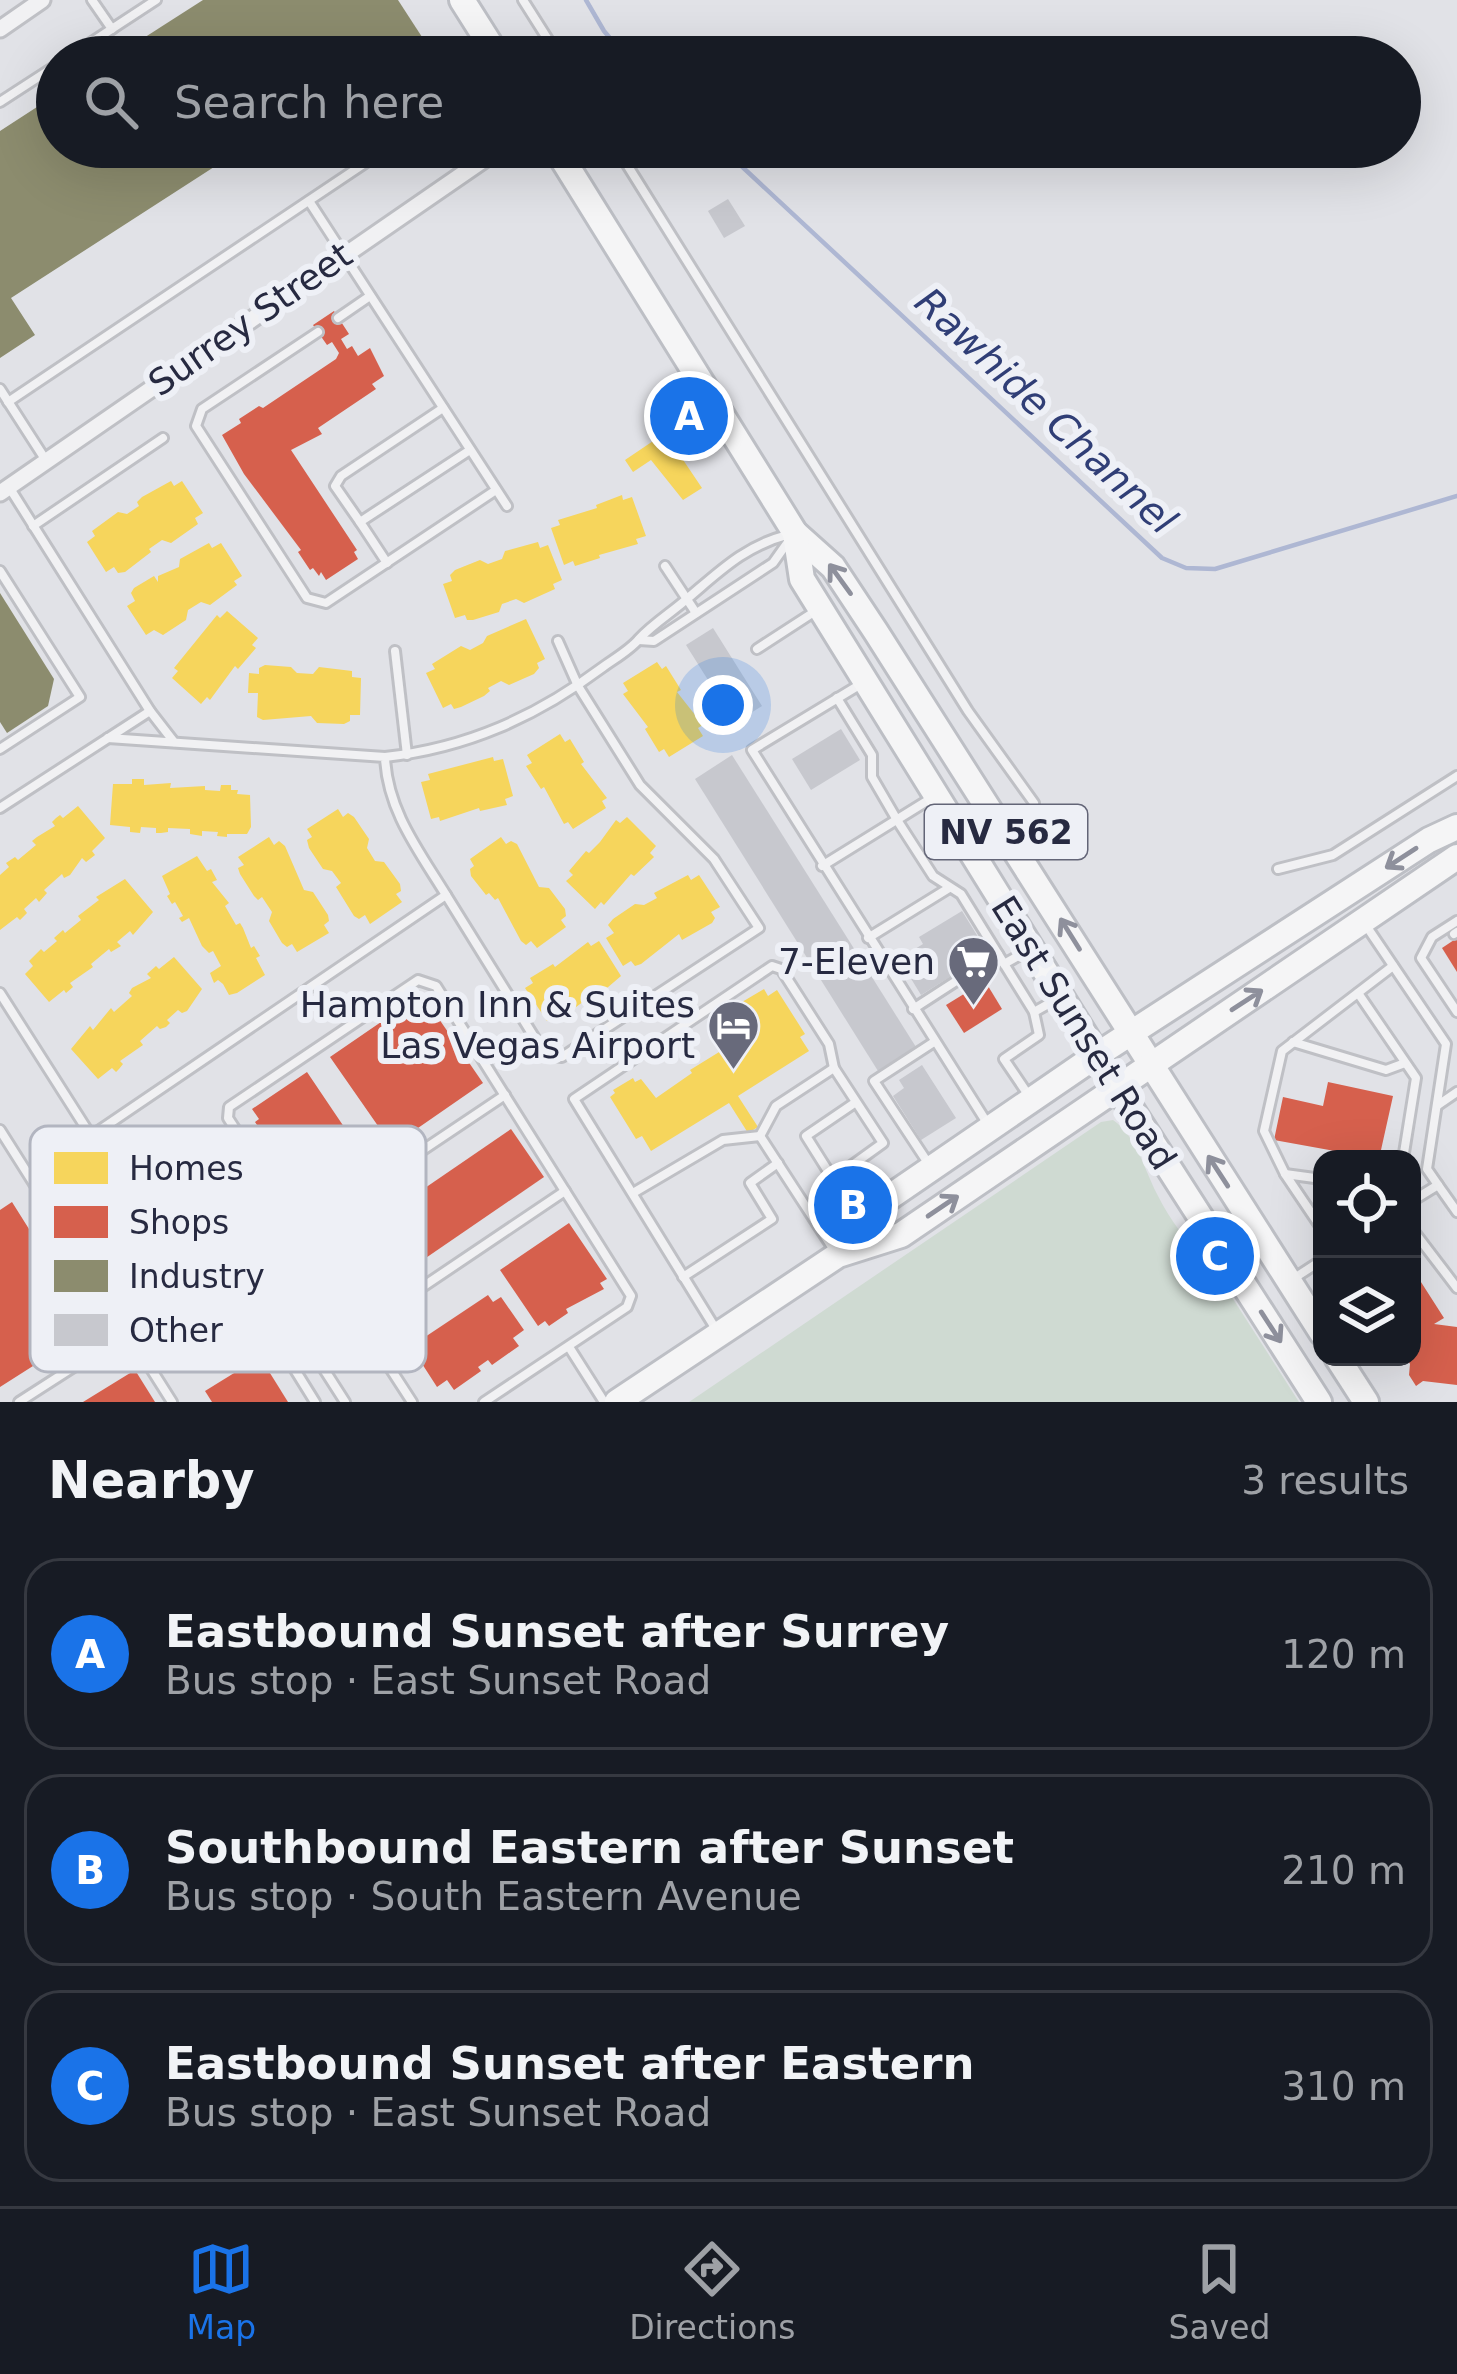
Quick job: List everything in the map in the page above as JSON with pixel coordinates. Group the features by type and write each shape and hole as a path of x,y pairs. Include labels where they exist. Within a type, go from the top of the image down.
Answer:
{"main road":[{"path":"462,0 485,36"},
{"name":"East Sunset Road","path":"567,168 794,533 832,567 866,616 1313,1319"},
{"name":"East Sunset Road","path":"794,533 802,579 1319,1402"},
{"path":"838,1255 878,1205 1097,1055 1429,840 1457,827"},
{"path":"617,1402 838,1255 901,1235 1457,857"},
{"path":"1343,1366 1366,1402"}],"street":[{"path":"0,28 42,0"},
{"name":"Surrey Street","path":"4,490 471,168"}],"lane":[{"path":"92,0 112,29"},
{"path":"101,36 157,0"},
{"path":"523,0 546,36"},
{"path":"0,102 36,79"},
{"path":"8,402 357,168"},
{"path":"629,168 968,711 1034,803"},
{"path":"309,200 507,506"},
{"path":"338,318 370,296"},
{"path":"317,332 202,409 196,426 307,598 326,603 496,490"},
{"path":"0,389 46,461"},
{"path":"387,563 335,485 341,476 443,408"},
{"path":"33,526 163,438"},
{"path":"360,522 470,450"},
{"path":"4,490 33,526 174,743"},
{"path":"108,738 385,757 434,752 524,718 578,686 639,640 646,628 716,571 760,542 794,533"},
{"path":"639,640 654,641 773,563 794,533"},
{"path":"665,566 696,613"},
{"path":"0,571 80,697 0,749"},
{"path":"757,649 820,608"},
{"path":"385,757 386,783 398,816 547,1055 562,1057 759,928 714,859 640,785 578,686 558,641"},
{"path":"395,651 407,754"},
{"path":"866,681 752,750 990,1128"},
{"path":"837,698 872,754 872,778 897,820 933,876 961,894 1034,1012 1039,1035 1004,1059 1032,1100"},
{"path":"0,808 150,711"},
{"path":"1278,869 1333,855 1457,776"},
{"path":"822,866 936,795"},
{"path":"868,938 950,887"},
{"path":"107,1126 446,895"},
{"path":"1457,920 1426,945 1421,958 1457,1012"},
{"path":"1364,923 1446,1044 1427,1168 1457,1212"},
{"path":"1426,945 1441,942"},
{"path":"1004,964 1031,949"},
{"path":"913,1009 998,954"},
{"path":"718,1333 574,1100 772,966 782,969 830,1044 834,1068 883,1143 833,1178 806,1136 856,1102"},
{"path":"1313,1215 1264,1131 1282,1051 1393,966"},
{"path":"233,1126 229,1107 418,980 436,986 631,1296 627,1306 484,1402"},
{"path":"1358,993 1416,1078 1404,1150"},
{"path":"0,994 86,1126"},
{"path":"1034,1012 1061,997"},
{"path":"932,1168 874,1081 934,1042"},
{"path":"1293,1042 1386,1070 1405,1063"},
{"path":"760,1136 776,1106 834,1068"},
{"path":"1437,1106 1457,1092"},
{"path":"426,1148 505,1095"},
{"path":"0,1130 30,1178"},
{"path":"760,1136 838,1255"},
{"path":"633,1193 723,1140 760,1136"},
{"path":"683,1277 772,1219 750,1183 778,1163"},
{"path":"1285,1174 1313,1179"},
{"path":"1421,1195 1438,1185"},
{"path":"426,1285 566,1191"},
{"path":"1421,1241 1457,1288"},
{"path":"1289,1282 1313,1266"},
{"path":"568,1347 604,1402"},
{"path":"19,1402 66,1372"},
{"path":"153,1372 172,1402"},
{"path":"296,1372 315,1402"},
{"path":"326,1372 345,1402"},
{"path":"392,1372 412,1402"}],"shaded area":[{"path":"1113,1120 1134,1144 1174,1223 1210,1263 1299,1402 689,1402 1101,1122"}],"building: Homes":[{"path":"665,433 702,488 683,500 651,460 633,472 625,460"},
{"path":"171,481 174,486 182,481 203,513 195,518 198,524 171,543 162,540 125,572 118,573 114,567 106,572 87,542 95,536 92,531 118,512 127,514 139,506 142,497"},
{"path":"622,495 623,500 632,497 646,536 636,539 638,544 600,558 564,565 551,528 560,525 558,520"},
{"path":"538,542 540,548 548,545 562,580 553,584 555,589 524,603 516,599 502,604 499,612 473,620 465,615 455,618 443,584 452,581 455,570 480,560 488,564 502,559 505,551"},
{"path":"209,543 212,548 221,543 242,576 234,581 237,585 210,605 201,602 188,610 186,620 163,635 154,630 146,635 127,606 135,601 134,588 154,576 158,582 158,576 179,567 180,559"},
{"path":"227,611 258,638 252,645 256,648 238,669 235,666 210,700 207,697 201,704 172,678 178,671 174,668 217,615 220,618"},
{"path":"526,619 545,659 537,663 534,674 509,685 501,681 461,707 443,708 426,673 435,669 432,664 461,646 470,650 487,636"},
{"path":"657,662 662,669 666,666 681,690 677,692 703,725 698,728 703,736 669,757 664,749 659,752 648,727 623,694 628,691 623,683"},
{"path":"265,665 291,667 297,673 313,674 319,667 352,671 352,677 361,678 360,715 350,715 344,724 317,723 311,716 257,717 258,693 248,693 249,673 259,674"},
{"path":"560,734 565,742 570,739 581,764 607,798 602,801 606,808 573,829 568,822 564,824 526,766 532,763 527,755"},
{"path":"493,757 494,761 503,759 513,796 505,799 507,805 431,819 421,782 430,780 428,774"},
{"path":"132,779 144,779 144,785 171,783 170,788 205,786 205,790 220,791 221,785 231,785 237,794 250,795 251,827 247,834 227,837 217,836 218,832 190,834 190,829 156,833 156,828 141,827 140,833 130,832 130,827 110,825 113,784 132,784"},
{"path":"78,806 105,838 92,851 95,855 86,862 82,858 70,875 64,878 62,874 44,890 47,893 39,902 36,898 24,909 27,913 20,920 17,917 0,930 0,875 9,867 6,863 15,857 18,860 36,845 32,841 55,826 56,818"},
{"path":"338,809 343,817 348,813 354,817 369,839 367,848 375,861 384,862 400,884 396,894 402,902 370,924 365,915 354,916 336,887 341,883 332,871 323,869 309,848 307,840 312,837 307,829"},
{"path":"627,817 656,846 650,853 654,857 595,909 566,881 573,875 569,871 616,820 620,823"},
{"path":"269,837 274,845 279,841 285,846 304,890 313,892 328,915 324,925 329,933 297,952 292,944 282,943 269,921 272,912 262,897 254,896 238,868 244,865 238,857"},
{"path":"501,837 506,844 517,844 539,887 549,888 565,909 561,920 566,927 537,948 531,941 526,945 521,941 498,898 486,895 471,876 470,859"},
{"path":"197,856 207,871 211,869 217,880 212,882 229,903 225,906 260,956 256,958 265,975 237,993 229,995 218,980 214,983 210,973 221,966 213,951 202,946 189,918 182,922 175,902 167,896 162,876"},
{"path":"688,875 691,880 699,875 720,907 711,912 712,923 682,940 679,934 641,964 635,966 631,961 623,966 606,938 614,933 608,925"},
{"path":"125,879 153,912 133,935 130,931 117,942 121,946 109,949 70,983 73,987 49,1002 25,974 33,966 29,961 81,920 78,916 99,900 96,897"},
{"path":"599,941 621,976 593,1000 591,996 557,1021 554,1017 547,1021 525,988 533,983 530,978 555,967 588,942 591,946"},
{"path":"174,957 202,989 187,1011 178,1010 166,1027 157,1026 140,1041 143,1045 120,1061 123,1064 116,1072 112,1068 98,1079 71,1049 90,1026 93,1030 111,1008 114,1012 132,996 132,988 151,978 147,974"},
{"name":"Hampton Inn & Suites Las Vegas Airport","path":"764,989 768,996 777,990 805,1034 800,1037 809,1051 738,1096 758,1127 748,1133 729,1103 651,1151 642,1136 636,1139 610,1097 613,1090 633,1078 635,1082 641,1079 656,1098 690,1070 757,1035 742,1011 746,1009 742,1002"}],"building: Shops":[{"path":"334,311 349,334 341,339 347,349 352,346 358,356 370,348 384,376 372,384 376,389 318,428 322,434 291,450 357,550 358,559 326,580 321,572 319,576 310,570 222,435 241,423 239,419 336,359 339,353 332,342 327,345 313,325"},
{"path":"1457,938 1457,972 1442,948"},
{"name":"7-Eleven","path":"985,981 1002,1009 964,1033 946,1005"},
{"path":"416,998 422,1007 428,1003 483,1083 421,1126 378,1126 330,1057"},
{"path":"307,1072 343,1126 258,1126 252,1109"},
{"path":"1328,1082 1393,1096 1381,1150 1329,1150 1274,1140 1283,1097 1323,1106"},
{"path":"511,1129 544,1177 426,1258 426,1187"},
{"path":"12,1202 30,1231 30,1368 0,1387 0,1210"},
{"path":"569,1223 607,1279 600,1283 604,1289 566,1309 568,1313 549,1326 545,1321 538,1326 500,1270"},
{"path":"1421,1282 1444,1318 1434,1324 1457,1327 1457,1385 1423,1381 1416,1386 1410,1366 1421,1366"},
{"path":"488,1295 493,1302 501,1297 524,1330 513,1338 519,1346 492,1365 488,1360 478,1367 481,1371 454,1390 447,1380 437,1387 426,1370 426,1336"},
{"path":"136,1372 155,1402 83,1402"},
{"path":"236,1372 269,1372 288,1402 212,1402 205,1391"}],"building: Industry":[{"path":"203,0 398,0 421,36 147,36"},
{"path":"36,108 36,168 212,168 11,298 35,335 0,358 0,131"},
{"path":"0,593 54,679 48,706 7,733 0,722"}],"building: Other":[{"path":"728,199 745,226 724,238 708,211"},
{"path":"713,628 762,706 735,723 686,645"},
{"path":"841,729 860,760 811,790 792,759"},
{"path":"732,755 916,1047 878,1071 695,779"},
{"path":"962,911 988,953 921,995 899,959 923,944 919,937"},
{"path":"922,1065 956,1118 921,1140 893,1096 904,1088 899,1080"}],"waterway":[{"name":"Rawhide Channel","path":"586,0 608,36"},
{"name":"Rawhide Channel","path":"744,168 1162,558 1186,568 1215,569 1457,496"}],"place":[{"name":"Eastbound Sunset after Surrey","path":"689,416"},
{"name":"7-Eleven","path":"974,1007"},
{"name":"Hampton Inn & Suites Las Vegas Airport","path":"734,1071"},
{"name":"Southbound Eastern after Sunset","path":"853,1205"},
{"name":"Eastbound Sunset after Eastern","path":"1215,1256"}]}
